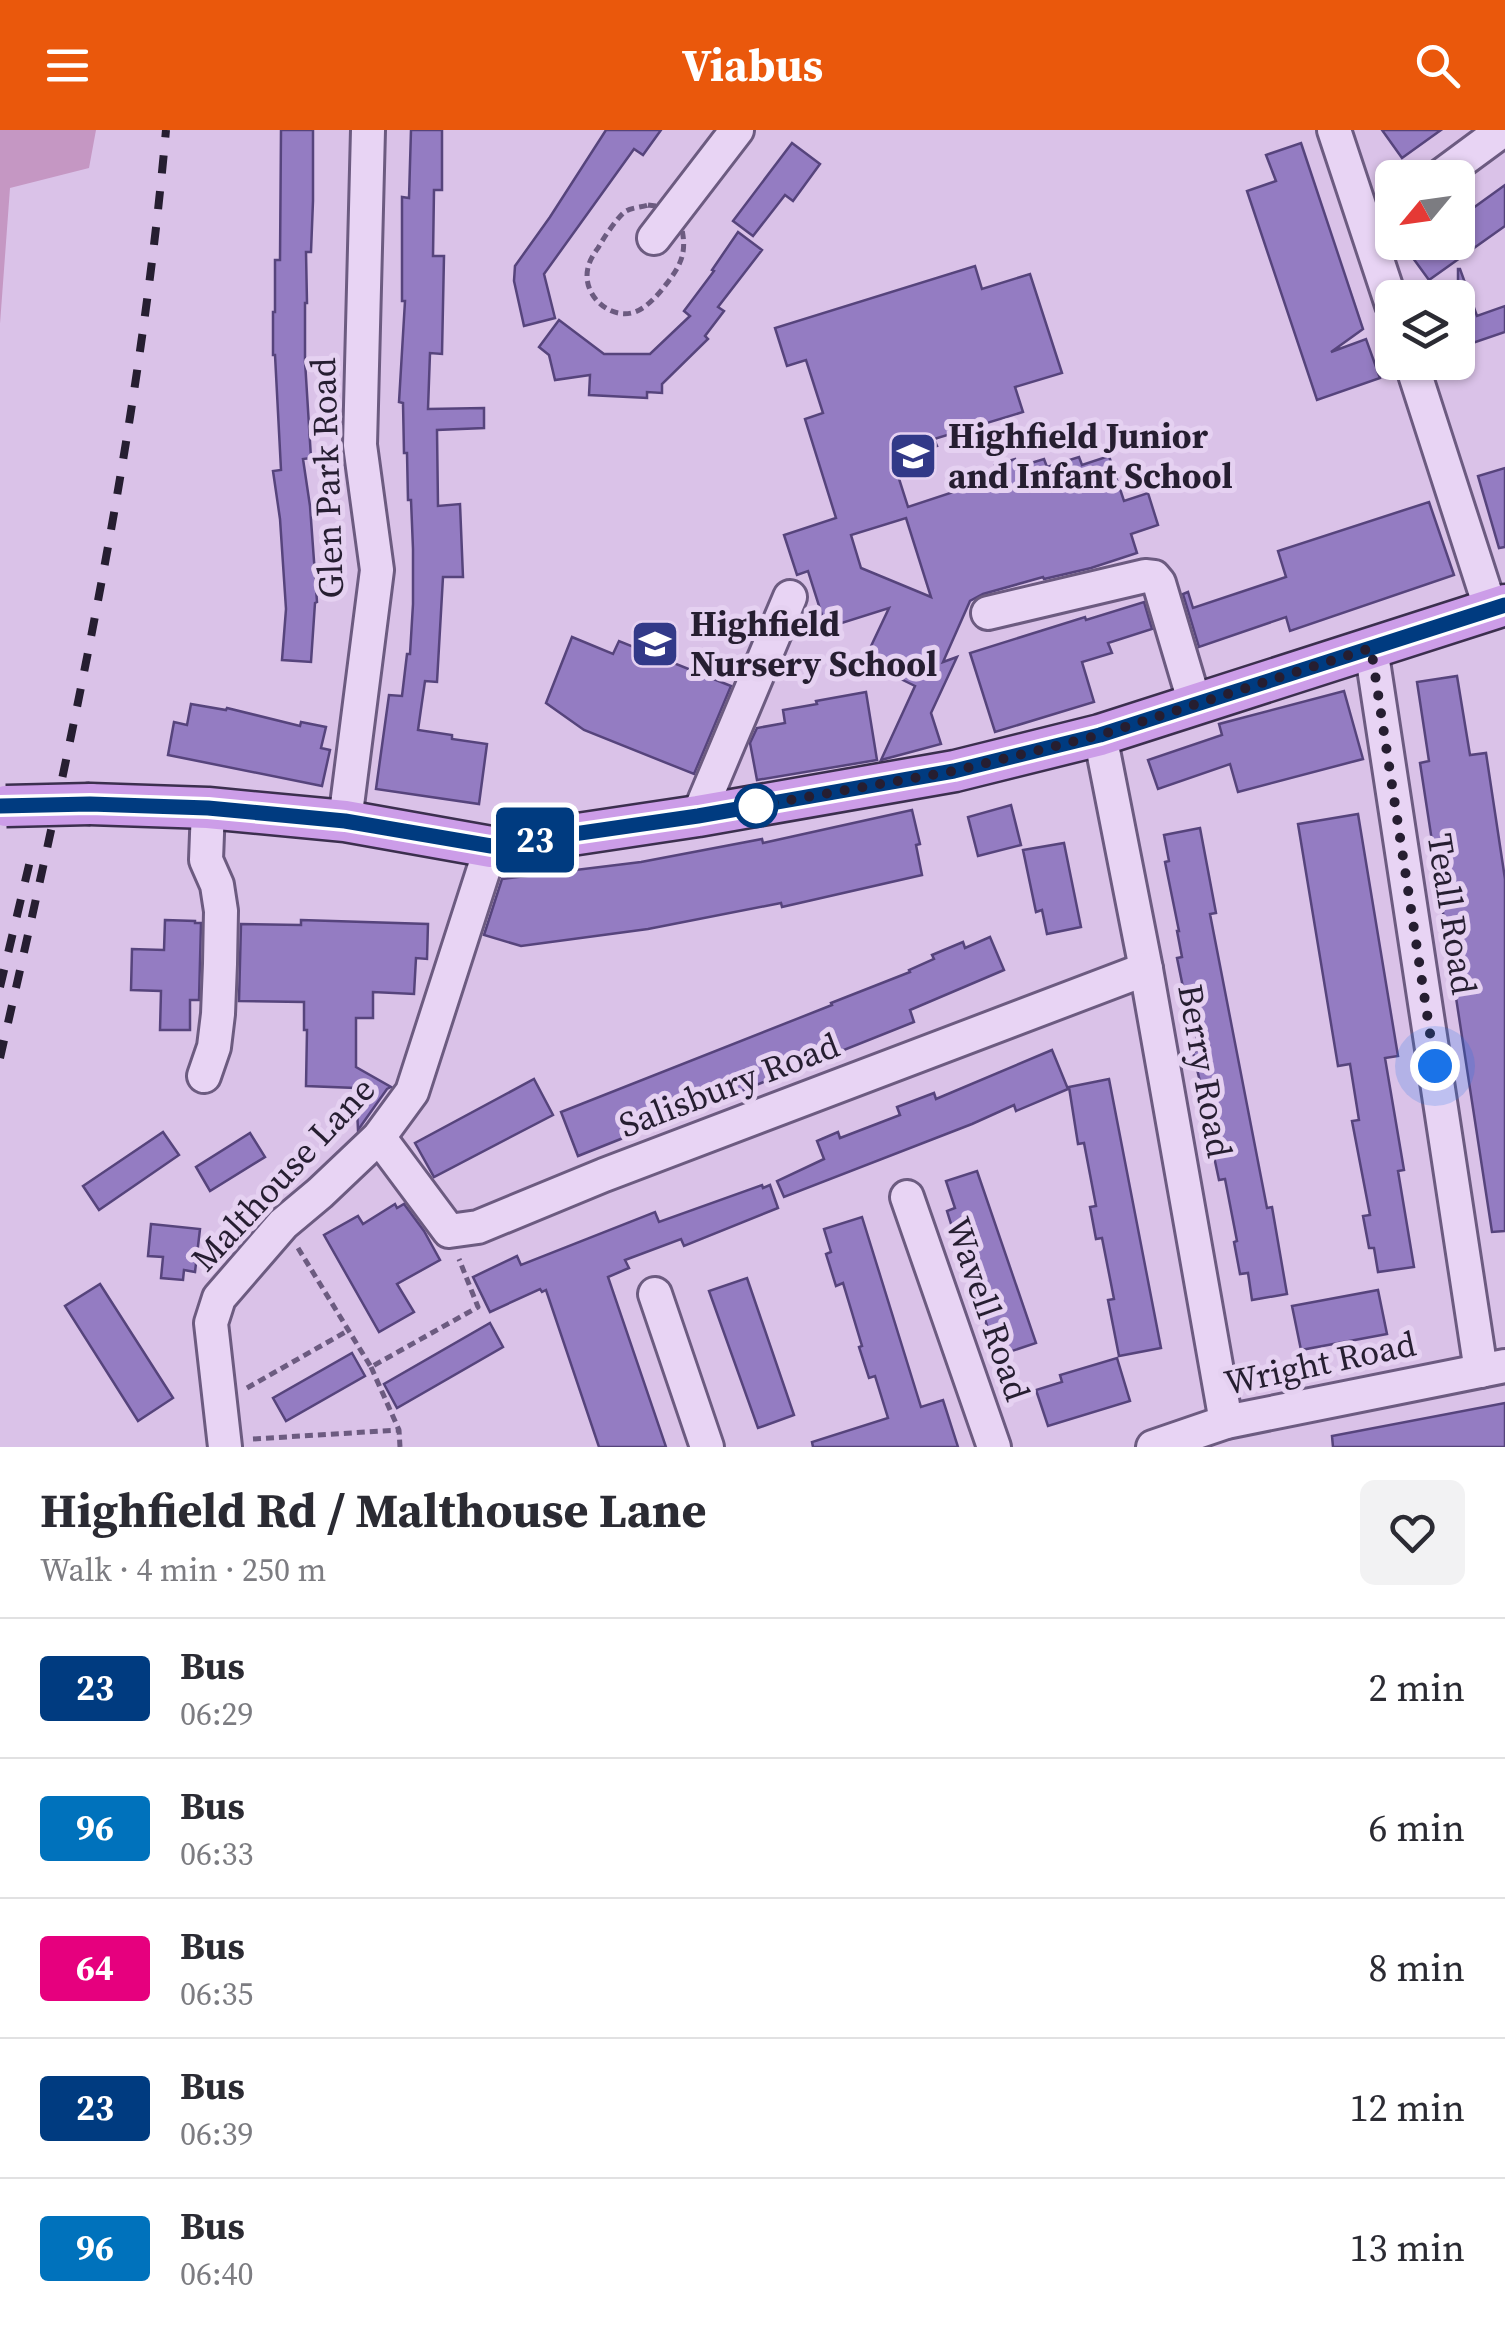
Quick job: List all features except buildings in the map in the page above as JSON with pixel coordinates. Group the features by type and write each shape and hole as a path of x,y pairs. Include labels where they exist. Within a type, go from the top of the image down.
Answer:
{"main road":[{"path":"3,806 208,808 345,821 491,846 698,816 954,771 1100,735 1498,608"}],"street":[{"name":"Glen Park Road","path":"345,821 377,570 360,445 368,130"},
{"path":"654,238 737,130"},
{"path":"1334,130 1375,210"},
{"path":"1462,160 1502,130"},
{"path":"1417,380 1498,608"},
{"path":"988,612 1154,577 1195,704"},
{"path":"698,816 790,597"},
{"name":"Teall Road","path":"1371,648 1493,1368"},
{"name":"Berry Road","path":"1100,735 1146,969 1226,1422"},
{"path":"204,1076 214,1047 221,910 206,860 208,808"},
{"name":"Malthouse Lane","path":"225,1444 210,1323 219,1298 283,1224 379,1136 412,1092 491,846"},
{"name":"Salisbury Road","path":"448,1231 478,1227 604,1175 1146,969"},
{"path":"379,1136 448,1231"},
{"name":"Wavell Road","path":"907,1197 994,1447"},
{"path":"654,1294 706,1447"},
{"name":"Wright Road","path":"1152,1447 1226,1422 1493,1368"}],"path":[{"path":"283,1224 371,1367 399,1430 400,1447"},
{"path":"371,1367 478,1307 448,1231"},
{"path":"220,1403 349,1330"},
{"path":"225,1444 399,1430"}],"shaded area":[{"path":"0,130 96,130 89,168 10,188 0,324"}],"railway":[{"path":"0,1058 52,828 120,480 154,247 166,130"},
{"path":"0,987 30,861"}],"bus line":[{"name":"23","path":"0,806 208,808 345,821 491,846 698,816 954,771 1100,735 1505,605"}],"place":[{"name":"Highfield Junior and Infant School","path":"913,456"},
{"name":"Highfield Nursery School","path":"655,644"}],"route":[{"path":"756,806 954,771 1100,735 1371,648 1435,1066"}]}
